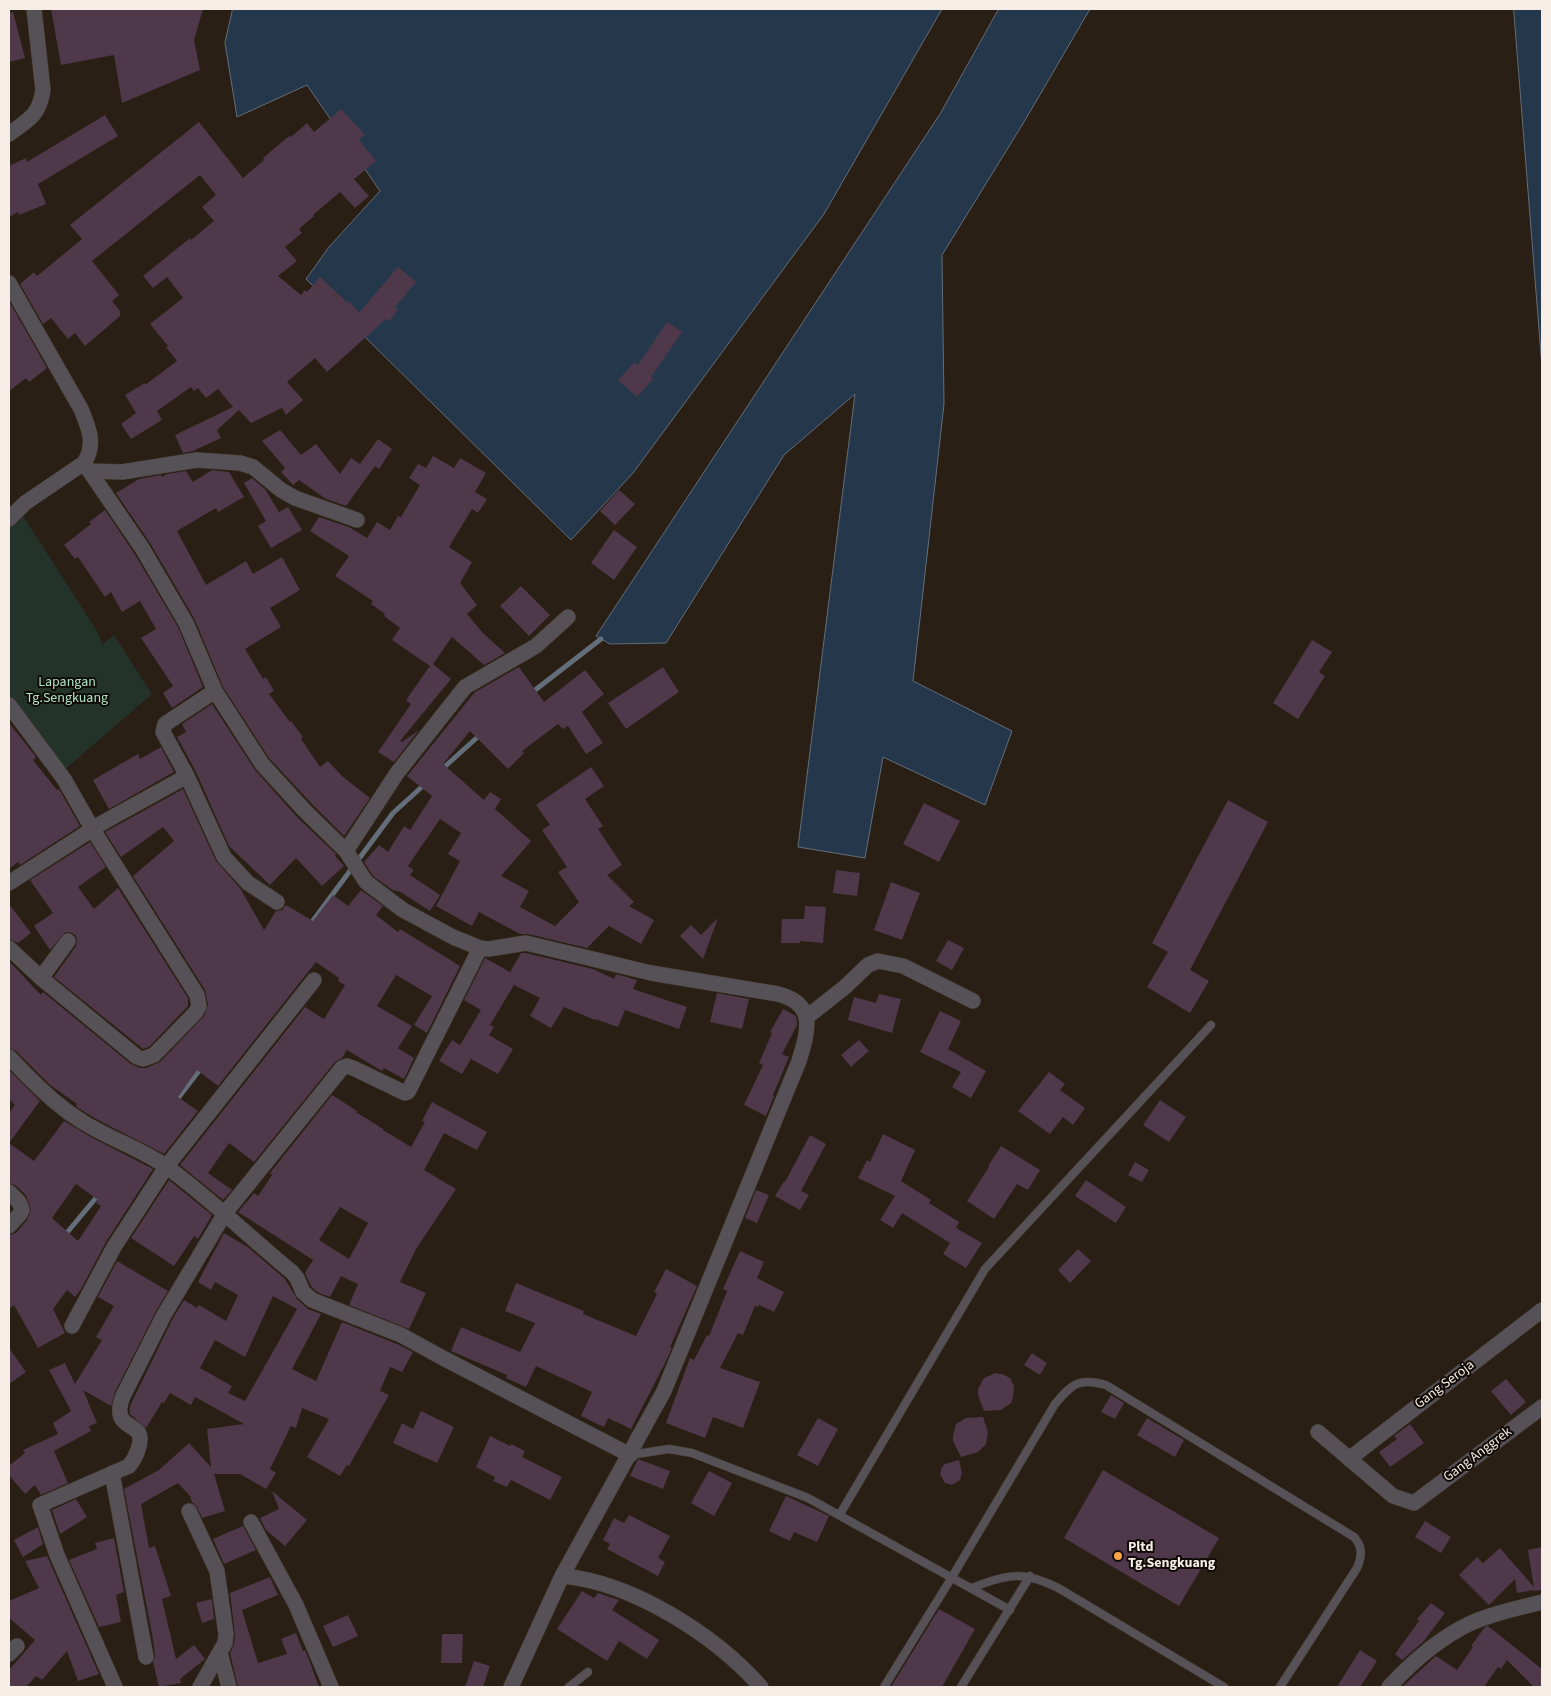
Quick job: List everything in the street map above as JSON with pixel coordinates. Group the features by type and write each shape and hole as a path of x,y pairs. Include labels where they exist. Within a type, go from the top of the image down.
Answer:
{"street":[{"path":"9,134 32,116 39,108 41,101 43,90 34,9"},
{"path":"9,283 81,409 90,431 91,445 88,467 142,548 186,623 215,691 262,764 349,855 366,882 403,910 452,937 480,948 488,949 526,943 651,973 778,994 794,1000 801,1007 806,1017 808,1032 799,1061 664,1391 562,1576 511,1687"},
{"path":"9,519 24,503 88,467 122,472 196,460 240,463 253,468 295,498 358,520"},
{"path":"349,855 397,773 466,687 536,646 568,617"},
{"path":"215,691 166,724 163,732 187,776 224,856 248,883 277,902"},
{"path":"9,705 64,779 93,830 197,995 199,1006 196,1012 154,1055 143,1059 137,1057 41,978 9,948"},
{"path":"9,883 102,823 187,776"},
{"path":"41,978 68,941"},
{"path":"116,1687 57,1555 40,1505 129,1466 134,1460 140,1439 138,1432 122,1420 120,1410 123,1396 164,1315 225,1213 342,1068 347,1066 353,1068 405,1093 408,1092 480,948"},
{"path":"806,1017 868,965 878,961 903,966 973,1001"},
{"path":"72,1326 114,1247 166,1167 314,980"},
{"path":"9,1057 36,1085 82,1122 147,1155 166,1167 225,1213 292,1272 303,1292 312,1300 401,1335 630,1455"},
{"path":"9,1192 19,1202 22,1210 9,1226"},
{"name":"Gang Seroja","path":"1349,1459 1542,1310"},
{"name":"Gang Anggrek","path":"1349,1459 1393,1496 1414,1503 1542,1407"},
{"path":"1318,1432 1349,1459"},
{"path":"112,1473 146,1657"},
{"path":"189,1512 216,1571 226,1634 226,1643 200,1687"},
{"path":"251,1522 296,1605 331,1687"},
{"path":"562,1576 599,1582 623,1591 670,1615 710,1640 761,1687"},
{"path":"1389,1687 1412,1662 1436,1644 1472,1623 1542,1602"},
{"path":"220,1654 229,1687"}],"lane":[{"path":"840,1514 984,1268 1212,1026"},
{"path":"884,1687 1055,1404 1068,1388 1082,1382 1091,1381 1106,1385 1354,1537 1358,1542 1361,1550 1357,1568 1280,1687"},
{"path":"630,1455 669,1450 692,1453 808,1498 840,1514 1010,1610"},
{"path":"972,1588 1005,1577 1017,1575 1030,1576 1060,1589 1224,1687"},
{"path":"962,1687 1030,1576"},
{"path":"569,1687 588,1672"}],"green space":[{"name":"Lapangan Tg.Sengkuang","path":"23,516 97,631 102,644 114,635 152,694 55,778 9,717 9,528"}],"water":[{"path":"233,9 942,9 824,214 633,473 571,540 306,279 329,247 380,191 307,85 237,117 225,43"},
{"path":"999,9 1090,9 1024,122 942,255 944,404 913,681 1012,731 985,805 883,757 865,858 798,847 855,394 784,455 666,643 610,644 596,636 940,114"},
{"path":"1514,9 1542,9 1542,367"}],"building":[{"path":"51,9 203,9 194,40 200,70 122,103 114,55 61,65"},
{"path":"13,12 25,58 9,62 9,13"},
{"path":"341,109 365,135 359,140 376,161 354,179 369,196 355,208 340,192 313,215 299,229 302,233 285,247 297,261 278,276 301,295 305,290 307,292 320,277 348,303 350,302 359,313 398,267 416,282 395,307 398,310 389,321 386,319 327,372 315,358 287,382 303,400 286,415 282,408 251,423 239,410 217,430 221,438 193,451 183,453 175,435 233,407 218,389 206,398 198,388 194,391 191,387 157,411 162,420 131,439 121,424 136,413 125,395 145,383 145,385 177,361 166,347 168,346 150,324 183,298 167,277 153,288 143,276 214,221 202,207 216,195 200,175 92,261 119,295 112,301 120,311 120,316 85,346 75,333 68,339 51,318 43,324 20,284 34,272 37,276 82,239 70,225 199,122 243,178 264,160 263,158 307,123 314,132"},
{"path":"105,115 118,136 38,184 46,204 19,215 18,212 9,217 9,166 26,158 27,162"},
{"path":"9,301 47,368 29,382 26,378 9,391"},
{"path":"667,322 682,332 651,377 653,379 637,397 618,380 635,362 638,365"},
{"path":"280,430 301,455 316,444 340,474 351,458 360,464 378,439 392,449 379,469 375,466 346,506 326,499 299,480 293,485 281,472 285,468 262,441"},
{"path":"433,456 454,468 460,458 486,473 475,492 487,499 478,513 472,509 449,547 472,562 460,583 477,605 467,614 483,633 505,653 484,665 452,637 433,664 451,679 400,741 402,742 419,730 394,762 378,752 411,704 406,700 430,666 392,640 400,628 371,604 373,601 335,576 349,556 310,531 319,517 349,527 367,538 377,522 390,530 398,516 401,517 420,485 409,478 418,464 426,468"},
{"path":"212,470 229,472 244,497 218,512 216,508 177,531 206,585 246,561 253,574 282,557 300,590 270,608 281,627 245,649 263,679 266,677 274,691 269,694 303,737 301,739 320,767 328,761 343,777 370,798 344,836 269,758 223,687 194,618 150,543 116,493 139,479 161,475 162,477 167,474 186,471 193,482"},
{"path":"252,478 265,489 279,512 288,507 302,530 271,548 258,526 266,521 244,483"},
{"path":"619,490 635,504 615,525 600,511"},
{"path":"105,510 134,553 178,627 203,687 172,708 163,693 173,686 141,638 156,629 140,601 122,612 111,592 105,597 78,557 75,559 64,545 91,524 89,522"},
{"path":"614,530 637,547 614,580 591,563"},
{"path":"521,586 550,615 529,636 500,606"},
{"path":"1312,640 1332,652 1319,672 1325,676 1298,719 1273,703"},
{"path":"519,667 544,702 585,670 604,694 582,712 603,743 586,754 568,726 563,729 558,724 522,751 524,753 508,769 470,731 443,764 484,800 490,792 501,799 495,809 531,841 501,876 529,891 520,907 555,926 579,902 558,872 567,867 542,830 550,825 536,805 591,767 604,786 585,799 603,826 598,829 622,865 607,875 634,902 629,906 654,920 641,944 609,926 587,948 528,934 520,934 479,912 472,926 436,906 460,861 448,854 461,833 440,819 408,866 414,870 410,875 440,895 430,911 399,891 394,891 373,876 364,862 379,845 388,852 404,826 410,830 432,796 407,776 475,692"},
{"path":"663,667 679,692 626,729 608,703"},
{"path":"212,704 255,770 298,818 336,854 335,856 344,866 322,886 296,858 270,885 229,846 196,772 177,737 186,732 182,724"},
{"path":"9,723 36,757 33,760 57,790 59,789 80,826 20,865 18,862 9,869"},
{"path":"161,747 174,772 109,809 93,780 138,754 140,759"},
{"path":"183,789 216,861 240,888 264,930 276,911 282,910 286,905 313,921 333,895 348,906 361,890 383,906 376,915 398,932 400,929 460,966 427,1033 414,1025 432,996 396,975 377,1006 412,1026 398,1048 414,1058 404,1079 384,1068 382,1071 347,1050 342,1058 335,1062 254,1162 229,1143 208,1173 232,1190 223,1200 180,1165 305,1007 324,1019 345,985 338,981 339,978 316,962 218,1086 197,1070 178,1097 198,1111 164,1154 78,1108 77,1104 50,1085 16,1051 9,1048 9,961 41,995 43,992 131,1064 140,1068 146,1068 160,1062 204,1016 208,1005 205,990 133,876 174,841 163,827 121,857 105,832"},
{"path":"1228,800 1268,822 1190,970 1209,981 1190,1013 1147,987 1168,952 1152,943"},
{"path":"924,803 960,821 939,862 903,844"},
{"path":"90,842 106,867 78,887 94,909 118,888 188,998 188,1006 149,1047 143,1049 54,977 76,946 77,938 74,934 64,933 50,950 34,926 53,913 30,880"},
{"path":"836,870 860,873 857,896 833,893"},
{"path":"891,882 920,893 902,940 874,930"},
{"path":"9,904 31,933 18,943 9,939"},
{"path":"805,906 826,907 823,943 800,941 800,943 781,943 782,919 804,919"},
{"path":"718,918 703,959 680,936 691,925 701,935"},
{"path":"948,940 964,948 952,970 936,961"},
{"path":"521,953 593,969 614,979 616,974 637,980 633,989 687,1007 679,1029 625,1010 618,1027 564,1007 551,1028 530,1016 540,998 514,985 490,1025 494,1027 489,1035 513,1049 498,1074 471,1059 462,1074 439,1061 452,1040 460,1045 481,1010 464,1000 485,958 510,972"},
{"path":"717,993 749,999 742,1029 710,1022"},
{"path":"879,994 901,999 892,1033 848,1020 854,997 876,1003"},
{"path":"783,1009 796,1016 797,1025 782,1054 789,1057 766,1116 744,1105 763,1065 759,1063 772,1033 770,1032"},
{"path":"940,1011 961,1021 948,1049 986,1071 971,1098 952,1087 961,1072 920,1052"},
{"path":"859,1040 869,1051 851,1067 841,1055"},
{"path":"9,1070 40,1101 9,1143 9,1113 15,1105 9,1099"},
{"path":"1049,1072 1065,1084 1060,1090 1085,1108 1073,1125 1063,1117 1050,1134 1018,1111"},
{"path":"332,1095 411,1147 425,1122 422,1121 432,1102 487,1132 477,1150 444,1133 424,1170 456,1189 416,1249 400,1282 426,1293 409,1329 349,1305 358,1284 341,1276 330,1297 317,1292 311,1286 305,1273 313,1260 238,1212 254,1193 258,1196 272,1175 270,1173","holes":["340,1207 368,1223 349,1259 319,1240"]},
{"path":"1160,1100 1186,1117 1169,1142 1143,1125"},
{"path":"64,1121 153,1169 106,1242 81,1289 75,1297 67,1290 53,1309 65,1333 38,1348 14,1305 9,1309 9,1235 16,1233 27,1220 31,1210 26,1195 15,1185 9,1183 9,1143 34,1161","holes":["76,1184 98,1200 96,1203 101,1206 78,1241 52,1218"]},
{"path":"883,1134 915,1150 901,1181 931,1200 929,1203 959,1222 956,1228 982,1243 966,1268 943,1254 950,1243 902,1213 893,1228 880,1220 895,1196 858,1178 867,1160 870,1162"},
{"path":"810,1135 826,1144 801,1191 809,1195 800,1210 775,1196 785,1182"},
{"path":"1001,1146 1040,1170 1028,1190 1017,1184 994,1219 967,1201"},
{"path":"1135,1162 1149,1170 1142,1182 1128,1175"},
{"path":"169,1180 212,1215 198,1239 194,1236 174,1266 131,1238"},
{"path":"1086,1180 1126,1207 1116,1223 1075,1196"},
{"path":"756,1190 769,1195 757,1223 745,1218"},
{"path":"224,1233 249,1248 285,1279 297,1299 308,1309 321,1314 292,1369 316,1381 342,1322 413,1352 402,1372 390,1367 380,1391 389,1395 349,1466 347,1465 340,1476 307,1457 329,1419 302,1408 296,1428 291,1426 270,1469 276,1473 266,1489 240,1474 214,1474 225,1511 202,1518 190,1496 178,1483 141,1504 149,1548 155,1546 171,1596 162,1599 176,1659 194,1645 205,1659 180,1679 181,1683 159,1687 153,1662 155,1656 153,1639 124,1489 159,1470 189,1443 211,1467 207,1429 244,1424 195,1397 191,1405 170,1393 164,1403 162,1402 146,1428 130,1414 130,1406 172,1320 184,1300 197,1308 199,1305 226,1321 238,1295 215,1282 211,1290 198,1282","holes":["273,1296 297,1309 245,1401 228,1393 232,1386 200,1368 215,1340 245,1357"]},
{"path":"1078,1249 1091,1261 1070,1283 1058,1270"},
{"path":"740,1251 764,1262 757,1278 784,1292 774,1312 759,1305 758,1307 755,1306 743,1335 738,1333 720,1368 760,1382 743,1428 713,1417 705,1438 666,1423 690,1358 694,1360 707,1335 709,1336 727,1291 723,1289"},
{"path":"117,1261 168,1291 115,1392 111,1406 83,1390 97,1423 89,1426 91,1431 54,1451 68,1483 41,1495 35,1485 25,1494 9,1475 9,1466 25,1453 23,1450 58,1434 53,1423 71,1411 49,1370 65,1363 75,1384 102,1340 96,1337 114,1306 98,1297"},
{"path":"666,1269 697,1286 670,1347 672,1348 631,1429 608,1418 604,1427 581,1416 592,1392 536,1366 526,1387 506,1378 507,1375 451,1351 461,1327 520,1352 535,1323 505,1311 516,1283 584,1311 583,1314 636,1336 657,1294 654,1292"},
{"path":"9,1348 26,1372 9,1384"},
{"path":"1032,1353 1047,1363 1040,1375 1024,1365"},
{"path":"995,1373 1010,1378 1014,1386 1013,1398 1011,1403 1001,1410 984,1411 978,1395 978,1389 984,1378"},
{"path":"1506,1379 1526,1402 1511,1415 1491,1391"},
{"path":"1111,1395 1124,1403 1115,1419 1101,1412"},
{"path":"421,1411 454,1427 437,1463 393,1443 402,1423 413,1429"},
{"path":"983,1417 988,1432 986,1444 978,1452 961,1457 953,1441 956,1424 966,1418"},
{"path":"818,1418 838,1429 818,1466 797,1455"},
{"path":"1147,1418 1184,1440 1175,1457 1137,1435"},
{"path":"1410,1424 1424,1443 1390,1467 1379,1452 1397,1439 1394,1436"},
{"path":"490,1436 525,1451 522,1457 562,1477 550,1500 511,1480 507,1487 493,1481 495,1477 476,1467"},
{"path":"638,1459 670,1471 663,1489 630,1476"},
{"path":"959,1460 962,1473 960,1480 952,1485 945,1483 940,1474 942,1467 945,1464"},
{"path":"1103,1470 1219,1538 1179,1606 1064,1538"},
{"path":"709,1471 732,1483 714,1516 691,1503"},
{"path":"272,1491 307,1520 285,1546 266,1530 260,1518 279,1509"},
{"path":"786,1496 829,1516 817,1542 794,1532 790,1541 769,1531"},
{"path":"76,1499 87,1517 60,1534 52,1510"},
{"path":"629,1515 670,1536 658,1558 665,1562 658,1576 607,1549 610,1544 603,1540 614,1518 624,1523"},
{"path":"1425,1521 1451,1537 1441,1553 1415,1537"},
{"path":"243,1526 256,1550 224,1564 213,1539"},
{"path":"38,1527 43,1544 23,1557 14,1540"},
{"path":"114,1538 124,1592 116,1595 121,1622 99,1627 69,1560 97,1549 95,1543"},
{"path":"1542,1547 1542,1590 1517,1593 1515,1579 1489,1605 1459,1575 1477,1557 1483,1563 1500,1548 1534,1587 1528,1550"},
{"path":"47,1556 99,1674 78,1681 67,1651 42,1680 36,1676 26,1687 9,1687 9,1670 35,1640 9,1618 9,1601 39,1588 25,1561"},
{"path":"270,1577 278,1595 242,1610 258,1663 287,1654 281,1639 296,1633 303,1651 305,1650 319,1687 238,1687 230,1653 235,1635 230,1593"},
{"path":"582,1591 594,1598 598,1593 619,1600 612,1610 659,1640 647,1659 619,1641 607,1661 557,1629"},
{"path":"212,1599 214,1619 202,1623 196,1603"},
{"path":"1431,1603 1445,1613 1423,1642 1402,1660 1395,1654 1419,1621 1417,1619"},
{"path":"939,1609 975,1629 942,1687 891,1687"},
{"path":"348,1615 358,1636 333,1647 323,1626"},
{"path":"1488,1626 1542,1669 1542,1687 1534,1687 1507,1660 1501,1669 1498,1667 1484,1687 1402,1687 1436,1656 1457,1670 1473,1647 1471,1646 1485,1627"},
{"path":"442,1634 463,1634 462,1663 441,1663"},
{"path":"1360,1650 1377,1661 1360,1687 1337,1687"},
{"path":"474,1661 490,1666 483,1687 465,1687"}],"waterway":[{"path":"530,694 601,639"},
{"path":"441,770 481,734"},
{"path":"309,926 393,813 425,784"},
{"path":"175,1102 202,1067"},
{"path":"65,1235 100,1193"}],"place":[{"name":"Pltd Tg.Sengkuang","path":"1118,1556"}]}
